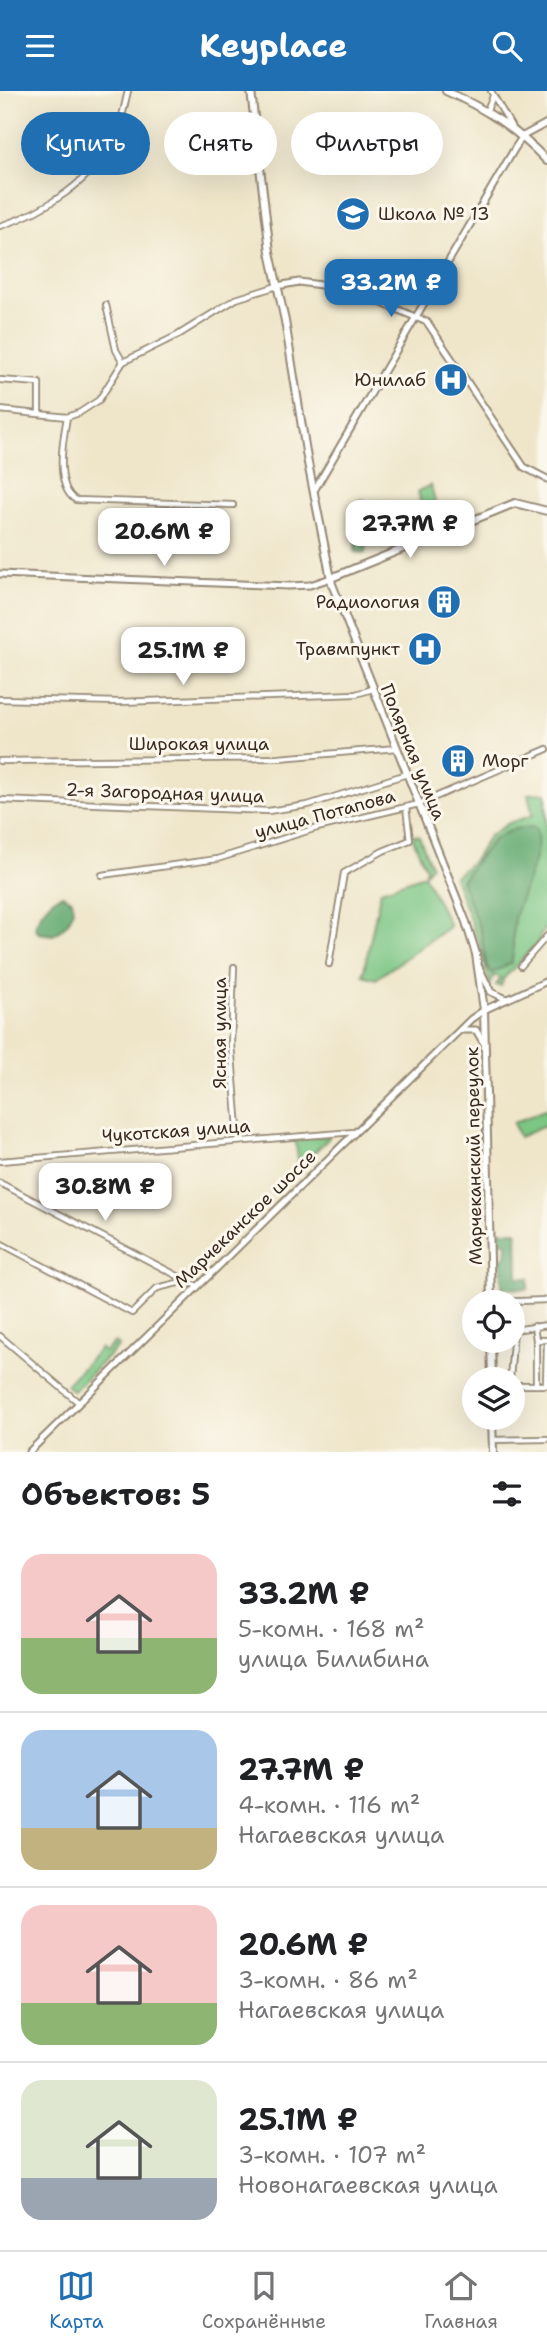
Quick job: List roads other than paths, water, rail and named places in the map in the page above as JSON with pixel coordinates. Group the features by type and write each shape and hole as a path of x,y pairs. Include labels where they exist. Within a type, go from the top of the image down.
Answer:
{"main road":[{"name":"Полярная улица","path":"251,91 270,252 331,577 342,613 470,934 479,964 484,1010"},
{"path":"446,91 487,110 511,126 547,161"},
{"path":"533,507 547,502"},
{"path":"331,577 515,503 547,511"},
{"name":"Марчеканский переулок","path":"484,1010 491,1290"},
{"path":"492,1430 493,1452"}],"street":[{"path":"0,226 30,216 43,208 104,156 117,133 128,91"},
{"path":"487,110 492,93"},
{"path":"492,93 511,126"},
{"path":"315,489 523,137 547,123"},
{"path":"0,410 39,412 66,417 100,400 123,362 178,335 236,299 299,282 349,289 418,317 430,325 524,467 546,479"},
{"path":"106,305 116,350 123,362"},
{"path":"0,380 39,383 39,412"},
{"path":"66,417 61,471 64,488 70,496 92,501 233,505"},
{"path":"0,574 289,586 310,585 331,577"},
{"path":"0,699 132,701 356,694 373,689"},
{"name":"Широкая улица","path":"0,761 279,758 397,748"},
{"name":"улица Потапова","path":"102,875 217,859 317,828 419,804 547,749"},
{"name":"2-я Загородная улица","path":"0,800 268,811 308,805 407,774"},
{"path":"329,964 344,873 383,851 411,840 407,807"},
{"path":"521,966 547,936"},
{"path":"479,964 491,992 508,999"},
{"name":"Ясная улица","path":"233,967 231,1044 239,1141"},
{"name":"Марчеканское шоссе","path":"29,1452 460,1030 484,1010 547,982"},
{"path":"460,1030 473,1028 480,1033 486,1053"},
{"name":"Чукотская улица","path":"0,1161 354,1132"},
{"path":"0,1183 197,1286"},
{"path":"0,1243 132,1313 157,1288 187,1280"},
{"path":"525,1301 547,1300"},
{"path":"511,1367 514,1330 547,1325"},
{"path":"534,1326 537,1385"},
{"path":"0,1336 78,1402"},
{"path":"525,1385 547,1385 547,1342 536,1340"},
{"path":"492,1440 547,1439"}],"place":[{"name":"Школа № 13","path":"353,214"},
{"name":"Юнилаб","path":"451,380"},
{"name":"Радиология","path":"444,602"},
{"name":"Травмпункт","path":"425,649"},
{"name":"Морг","path":"458,761"}]}
